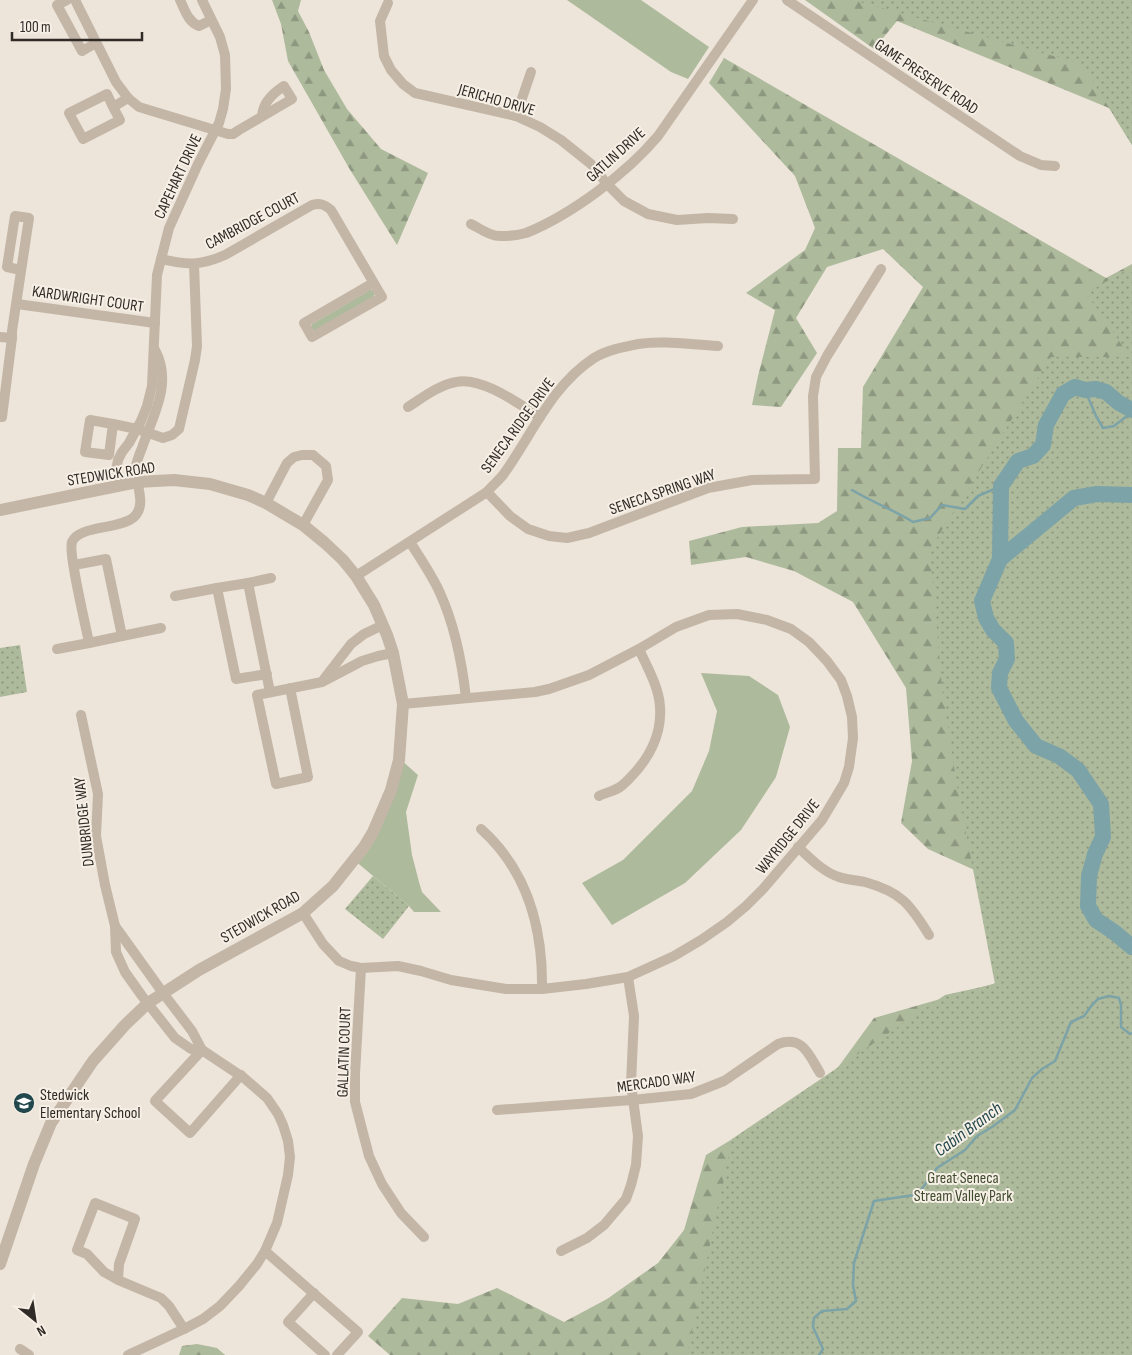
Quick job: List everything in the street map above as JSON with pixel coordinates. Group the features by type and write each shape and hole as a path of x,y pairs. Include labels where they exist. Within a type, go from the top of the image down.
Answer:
{"street":[{"path":"67,0 58,5 82,51 96,43"},
{"path":"75,0 116,82 128,98 140,106 228,134 233,134 262,116"},
{"path":"180,0 194,24 199,26 211,20"},
{"name":"CAPEHART DRIVE","path":"118,486 116,470 118,460 141,421 152,386 157,275 169,228 223,109 226,88 225,55 220,37 202,0"},
{"name":"GATLIN DRIVE","path":"471,224 491,235 501,237 524,234 568,212 607,184 644,152 658,136 753,0"},
{"name":"GAME PRESERVE ROAD","path":"787,0 1020,156 1041,165 1055,166"},
{"name":"JERICHO DRIVE","path":"388,3 380,21 384,56 391,70 403,84 415,93 516,116 540,127 561,140 591,164 624,201 648,214 677,220 733,219"},
{"path":"516,116 531,72"},
{"path":"107,94 113,107 120,120 83,139 69,113 107,94"},
{"path":"113,107 128,98"},
{"name":"CAMBRIDGE COURT","path":"161,260 194,264 210,262 312,205 318,204 326,205 331,210 382,297 312,337 304,323 373,283"},
{"name":"KARDWRIGHT COURT","path":"0,417 2,417 12,331 29,218 14,216 7,267 21,270"},
{"path":"113,424 137,428 163,438 172,435 179,429 197,346 194,264"},
{"name":"SENECA SPRING WAY","path":"487,492 510,516 528,529 549,536 567,538 589,533 708,488 752,480 815,479 813,396 816,377 881,269"},
{"name":"KARDWRIGHT COURT","path":"17,304 155,323"},
{"path":"0,337 12,338"},
{"name":"SENECA RIDGE DRIVE","path":"356,576 487,492 502,475 556,392 596,357 616,349 639,344 662,343 718,346"},
{"name":"CAPEHART DRIVE","path":"89,642 71,548 73,540 77,535 85,531 115,526 127,521 135,516 140,508 136,466 162,392 163,375 161,363 154,349"},
{"path":"408,407 440,388 457,381 475,382 494,390 540,417"},
{"path":"266,503 287,463 294,457 302,455 312,456 326,466 328,480 303,525"},
{"name":"STEDWICK ROAD","path":"0,510 137,482 174,480 210,484 248,495 266,503 303,525 326,542 356,576 374,605 383,625 393,653 403,704 399,760 391,790 373,832 364,847 334,886 303,913 199,970 162,993 148,1003 125,1025 93,1061 51,1123 34,1164 0,1264"},
{"path":"410,542 439,591 446,609 458,650 466,698"},
{"path":"74,565 106,559 122,636"},
{"path":"175,596 271,578"},
{"path":"248,582 270,692"},
{"path":"217,588 236,679 267,674"},
{"name":"WAYRIDGE DRIVE","path":"303,913 323,944 338,961 361,968 398,966 451,980 506,989 542,989 628,977 674,956 701,940 727,922 763,889 822,820 844,783 849,767 853,738 852,717 847,696 841,680 827,661 809,642 791,629 767,620 737,614 709,615 676,628 589,675 549,689 535,692 403,704"},
{"path":"322,682 351,644 364,634 383,625"},
{"path":"57,649 161,628"},
{"path":"598,796 620,788 645,762 652,750 660,723 660,706 655,685 639,649"},
{"path":"290,688 308,777 276,784 257,695 290,688 322,682 362,662 393,653"},
{"name":"DUNBRIDGE WAY","path":"81,715 98,794 96,836 115,926 116,952 125,972 175,1038 191,1049 202,1050"},
{"path":"481,829 511,864 528,896 540,943 542,989"},
{"path":"798,847 828,872 839,877 869,883 893,892 916,913 929,935"},
{"name":"DUNBRIDGE WAY","path":"115,926 162,993 192,1031 202,1050"},
{"name":"GALLATIN COURT","path":"361,968 354,1074 355,1102 370,1156 382,1184 401,1213 424,1237"},
{"path":"561,1251 587,1238 604,1226 626,1199 636,1165 638,1136 632,1100 631,1062 634,1016 628,977"},
{"name":"MERCADO WAY","path":"497,1110 691,1094 724,1081 778,1044 788,1041 798,1043 806,1049 820,1073"},
{"path":"128,1355 203,1319 220,1306 257,1264 277,1223 288,1175 290,1157 288,1142 278,1114 257,1088 240,1076 202,1050 155,1101 190,1133 240,1076"},
{"path":"118,1280 119,1264 135,1218 95,1203 77,1250 88,1254 104,1272 118,1280 161,1298 169,1306 184,1329"},
{"path":"265,1251 358,1332 337,1355"},
{"path":"314,1293 288,1322 325,1355"},
{"path":"20,1349 29,1355"}],"green space":[{"path":"272,0 301,0 298,11 309,32 324,70 347,109 381,149 428,173 397,245 349,168 288,61 281,24"},
{"path":"567,0 641,0 709,47 688,79 671,72"},
{"path":"805,0 1132,0 1132,145 1109,108 897,21 874,49"},
{"path":"853,0 1132,0 1132,145 1082,64"},
{"name":"Great Seneca Stream Valley Park","path":"724,58 1106,278 1132,264 1132,1355 390,1355 368,1336 402,1298 458,1304 497,1288 564,1322 607,1299 658,1263 684,1230 706,1155 828,1081 874,1018 996,983 981,873 928,849 901,823 912,761 906,688 853,602 794,571 746,557 691,565 689,541 742,527 818,523 837,511 838,448 861,448 863,387 923,287 883,249 827,267 796,318 817,353 781,407 752,405 775,310 746,293 805,250 815,228 795,176 709,83"},
{"name":"Great Seneca Stream Valley Park","path":"1132,267 1132,1355 687,1355 732,1139 945,995 995,984 957,786 942,688 930,549 1051,357 1130,357 1086,293"},
{"path":"370,290 375,294 373,297 313,330 312,324"},
{"path":"20,645 27,692 0,697 0,648"},
{"path":"701,673 749,676 778,695 790,727 776,777 741,830 685,883 612,925 582,883 623,860 692,791 709,751 717,711"},
{"path":"400,759 418,775 406,812 412,855 419,882 422,892 441,912 414,912 354,860"},
{"path":"373,876 409,906 383,939 345,909"},
{"path":"197,1344 217,1348 225,1355 179,1355 182,1346"}],"waterway":[{"path":"1132,410 1119,403 1106,392 1096,389 1085,390 1075,387 1063,394 1046,425 1043,445 1033,456 1018,461 1001,486 1000,559 982,601 986,618 993,630 1006,643 1007,659 1000,673 999,688 1016,721 1036,746 1059,756 1078,770 1101,804 1103,837 1095,854 1089,876 1088,906 1096,920 1132,947"},
{"path":"1085,390 1103,428 1114,426 1127,416 1132,415"},
{"path":"852,490 913,522 930,518 942,505 965,509 978,496 1001,486"},
{"path":"1000,559 1074,498 1097,494 1132,495"},
{"name":"Cabin Branch","path":"819,1355 823,1349 813,1327 814,1318 822,1311 847,1309 856,1301 853,1285 854,1263 874,1201 914,1195 921,1190 937,1168 965,1150 977,1136 1015,1110 1032,1078 1055,1061 1071,1022 1084,1016 1098,999 1109,996 1119,998 1121,1005 1121,1027 1130,1034 1132,1033"}],"place":[{"name":"Stedwick Elementary School","path":"24,1103"}]}
